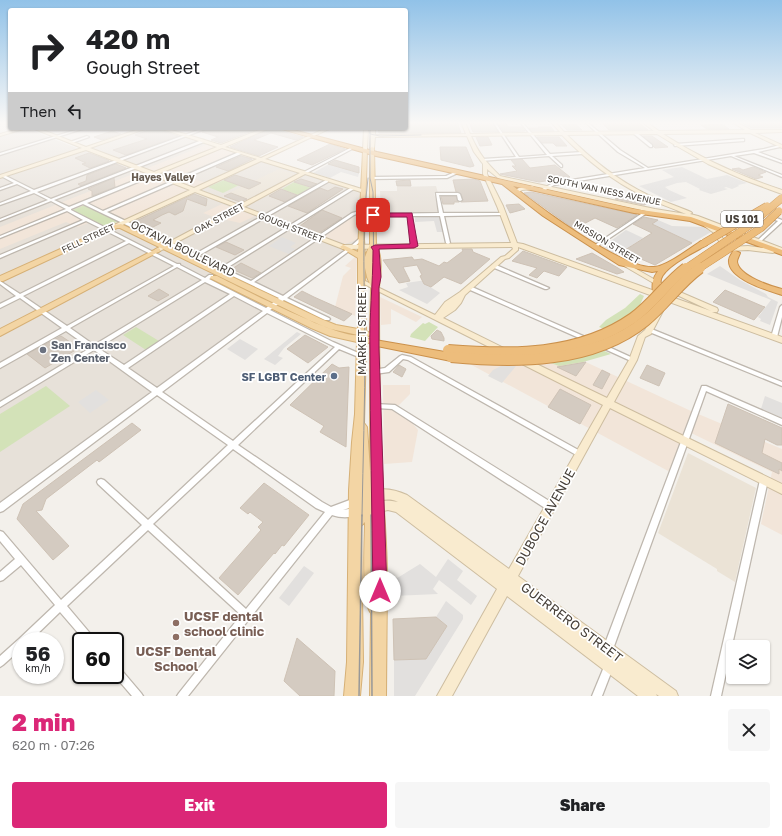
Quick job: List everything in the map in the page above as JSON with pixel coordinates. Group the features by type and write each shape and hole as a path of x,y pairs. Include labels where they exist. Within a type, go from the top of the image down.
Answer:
{"highway":[{"name":"SOUTH VAN NESS AVENUE","path":"390,154 458,172 486,176"},
{"name":"SOUTH VAN NESS AVENUE","path":"392,154 617,207 705,222 782,252"},
{"name":"MISSION STREET","path":"501,179 545,215 594,247 622,263"},
{"name":"US 101","path":"622,263 652,270 666,267 739,222 782,198"},
{"name":"OCTAVIA BOULEVARD","path":"450,354 535,351 578,343 609,332 627,322 640,312 686,268 755,221 782,198"},
{"name":"US 101","path":"779,211 778,217 771,227 736,253 732,261 737,270 745,277 763,286 780,291"},
{"name":"OCTAVIA BOULEVARD","path":"375,339 489,360 545,358 584,350 617,338 635,328 650,317 694,271 759,229 779,211"},
{"path":"657,294 660,285 660,273 666,267"}],"main road":[{"path":"1,176 66,154"},
{"name":"GOUGH STREET","path":"102,154 347,248 362,247 373,244 414,245 513,243"},
{"path":"154,174 203,154"},
{"path":"244,154 363,191"},
{"name":"FELL STREET","path":"0,279 272,154"},
{"name":"MARKET STREET","path":"365,154 361,239 362,337 360,414 364,443 371,577 378,625 378,696"},
{"name":"MARKET STREET","path":"357,696 355,662 356,529 367,504 376,469 375,287 369,277 369,252 373,244 372,154"},
{"name":"MISSION STREET","path":"478,154 483,162 501,179"},
{"path":"584,154 611,174 661,202 705,222 716,232 722,242"},
{"path":"692,154 737,176 782,192"},
{"path":"437,318 446,314 461,300 462,294 503,258 507,257 516,249 503,214 486,176 483,162"},
{"name":"OAK STREET","path":"0,333 304,173"},
{"name":"SOUTH VAN NESS AVENUE","path":"501,179 635,209"},
{"path":"516,192 521,189 532,188"},
{"name":"MARKET STREET","path":"363,191 369,195 369,234 373,244"},
{"path":"660,285 766,213 782,198"},
{"path":"661,202 669,209 663,212"},
{"name":"SOUTH VAN NESS AVENUE","path":"646,211 690,216 705,222"},
{"name":"DUBOCE AVENUE","path":"444,696 633,360 642,336 649,330 661,308 690,276 701,267 746,238 779,211"},
{"name":"MARKET STREET","path":"362,212 365,226 365,239 362,247"},
{"name":"OCTAVIA BOULEVARD","path":"116,226 116,229 161,248 275,304 323,330 375,339"},
{"name":"SOUTH VAN NESS AVENUE","path":"746,238 782,252"},
{"name":"GOUGH STREET","path":"414,245 448,242 513,243"},
{"name":"MISSION STREET","path":"513,243 530,247 778,339"},
{"path":"347,248 362,257"},
{"path":"729,249 748,248 782,252"},
{"name":"MISSION STREET","path":"622,263 660,285 720,313 730,320"},
{"path":"629,284 642,282 644,280 641,274"},
{"path":"361,280 782,489"},
{"name":"DUBOCE AVENUE","path":"642,336 640,330 650,306 657,294"},
{"name":"OCTAVIA BOULEVARD","path":"275,304 362,337"},
{"path":"327,319 334,327"},
{"name":"GUERRERO STREET","path":"367,504 398,507 508,583 608,649 671,696"},
{"name":"GUERRERO STREET","path":"508,583 650,696"},
{"name":"MARKET STREET","path":"352,696 355,662"}],"street":[{"path":"0,204 136,154"},
{"path":"0,220 168,154"},
{"path":"104,212 237,154"},
{"name":"OAK STREET","path":"304,173 340,154"},
{"path":"516,154 518,158"},
{"path":"483,162 557,154"},
{"path":"625,154 648,169"},
{"path":"544,189 553,184 734,154"},
{"path":"762,154 782,162"},
{"path":"548,155 561,166"},
{"path":"730,155 782,176"},
{"path":"372,178 447,177 458,172"},
{"path":"0,237 154,174"},
{"path":"1,176 34,191 69,209 69,211 86,220 129,241 195,256 234,294 327,319"},
{"path":"195,256 327,181"},
{"path":"0,190 18,183"},
{"path":"0,405 353,188"},
{"path":"448,242 437,194 458,194 460,200"},
{"path":"84,203 124,222 161,248 178,265 252,282 275,304 339,346 361,356"},
{"path":"594,247 646,211"},
{"path":"758,242 781,221 779,211"},
{"path":"252,282 354,214 362,212"},
{"path":"372,215 503,214"},
{"path":"410,215 414,245"},
{"path":"0,257 86,220"},
{"path":"0,508 361,239"},
{"path":"0,306 19,295 129,241"},
{"path":"0,366 178,265"},
{"path":"494,266 547,288"},
{"path":"0,282 319,505 330,511 345,515 367,504"},
{"path":"470,288 633,360"},
{"path":"124,368 234,294"},
{"path":"778,339 782,307"},
{"path":"649,330 782,384"},
{"path":"33,632 339,346"},
{"path":"375,372 387,370 400,359 405,357 412,359 580,454"},
{"path":"608,649 704,388 782,422"},
{"path":"376,406 393,407 551,507"},
{"path":"716,696 764,480"},
{"path":"102,482 247,615"},
{"path":"182,696 330,511"},
{"path":"0,534 83,632"},
{"path":"0,577 22,560"},
{"path":"0,662 12,651"},
{"path":"597,696 608,664"},
{"path":"124,680 138,696"}],"shaded area":[{"path":"0,154 62,154 0,175"},
{"name":"Hayes Valley","path":"65,154 245,154 366,193 356,247 0,508 0,176"},
{"path":"182,154 231,154 180,175 207,183 115,224 101,218 78,227 66,222 0,249 0,227"},
{"path":"329,164 359,173 358,177 341,172 330,178 313,173"},
{"path":"682,167 707,179 727,175 747,183 738,185 739,186 732,189 726,187 724,188 728,189 711,194 699,190 700,189 686,182 677,183 665,187 687,198 671,202 639,186 674,177 662,170"},
{"path":"279,169 295,174 240,203 223,196"},
{"path":"436,186 438,193 434,193 439,212 381,213 380,191 397,191 397,187"},
{"path":"222,204 255,216 240,223 203,213"},
{"path":"355,215 358,215 357,239 345,244 324,236"},
{"path":"441,216 444,232 437,232 434,221 415,222 415,217"},
{"path":"658,220 672,226 703,227 711,232 692,243 652,224"},
{"path":"626,230 643,238 617,255 602,247"},
{"path":"282,237 296,243 290,247 295,249 289,254 269,246"},
{"path":"357,257 355,316 335,307 343,276 351,268 345,266"},
{"path":"720,266 740,280 778,302 770,325 760,321 761,319 758,317 771,300 707,274"},
{"path":"433,279 427,285 440,293 427,304 399,290 408,287 406,283"},
{"path":"380,297 422,317 416,322 391,309 391,324 381,325"},
{"path":"297,332 301,334 284,348 278,356 283,358 275,365 264,359"},
{"path":"240,339 258,349 245,360 227,349"},
{"path":"575,357 691,411 782,449 782,535 761,524 772,472 687,431 670,472 468,363 517,364"},
{"path":"503,365 516,366 502,383 488,376 493,370"},
{"path":"383,385 410,385 410,394 398,406 418,430 412,462 384,464"},
{"path":"96,390 109,400 90,413 78,402"},
{"path":"765,396 782,403 782,418 761,409"},
{"path":"688,453 756,488 735,582 717,571 717,569 658,533"},
{"path":"448,559 463,571 457,580 477,596 471,605 439,580 433,589 438,594 393,596 394,580 420,564 436,577"},
{"path":"304,566 314,573 289,606 279,598"},
{"path":"446,601 463,615 463,619 415,696 394,696 394,660 426,659 447,626 436,617"}],"green space":[{"path":"224,180 239,185 223,193 208,187"},
{"path":"294,182 311,188 298,195 282,189"},
{"path":"85,205 119,221 106,227 72,210"},
{"path":"640,294 644,296 625,338 599,327 606,320 625,308"},
{"path":"429,322 438,327 425,341 410,337 411,334 423,323 425,324"},
{"path":"136,327 159,341 146,350 123,335"},
{"path":"600,349 611,354 583,362 559,366 548,362"},
{"path":"46,386 70,406 0,452 0,414"}],"building":[{"path":"85,154 93,154 109,161 90,168 82,164 86,163 75,158"},
{"path":"308,154 334,154 312,165 297,160"},
{"path":"441,154 469,154 474,166 470,167 441,160"},
{"path":"241,156 252,159 228,171 216,167"},
{"path":"522,159 530,168 555,165 570,177 539,182 500,174 517,171 512,166 516,166 511,160"},
{"path":"335,160 359,167 359,173 328,164"},
{"path":"116,164 126,168 81,186 78,184 86,181 87,175"},
{"path":"753,167 766,172 758,175 763,177 756,179 732,169 739,168 743,170"},
{"path":"235,175 261,183 249,189 224,180"},
{"path":"114,178 115,187 92,196 92,191 88,189"},
{"path":"301,179 317,184 310,187 294,182"},
{"path":"474,179 480,181 488,201 461,202 463,200 461,194 456,192 453,180"},
{"path":"410,180 411,186 397,186 396,181"},
{"path":"335,187 343,189 307,213 288,206 320,188 328,191"},
{"path":"281,189 297,195 285,202 269,196"},
{"path":"531,192 637,215 617,228 595,218 574,229 524,193"},
{"path":"231,193 247,199 240,202 224,196"},
{"path":"194,194 207,199 206,206 187,199 183,211 175,215 169,212 162,215 153,220 161,223 151,228 136,221"},
{"path":"636,194 651,202 644,205 615,199"},
{"path":"441,196 456,196 459,202 454,202 454,204 443,204"},
{"path":"519,204 525,209 510,213 506,205"},
{"path":"322,210 342,218 319,233 300,226"},
{"path":"644,217 658,220 652,224 692,243 655,265 641,259 637,261 627,256 631,253 625,250 652,233 633,224"},
{"path":"226,242 244,250 235,255 216,247"},
{"path":"462,249 472,249 473,252 490,259 461,284 444,277 431,287 424,284 420,276 422,275 417,265 403,267 410,281 399,283 383,260 412,257 414,260 422,259 439,266 444,262 447,263 463,251"},
{"path":"523,251 567,267 559,276 544,271 537,278 529,275 537,268 512,261"},
{"path":"592,253 624,272 617,274 576,259"},
{"path":"241,263 261,273 252,278 232,269"},
{"path":"159,289 169,295 158,301 148,296"},
{"path":"725,290 765,307 754,320 713,302"},
{"path":"302,291 352,314 344,321 294,297"},
{"path":"437,330 441,332 444,341 432,339 431,336"},
{"path":"305,335 328,347 308,363 287,349"},
{"name":"San Francisco Zen Center","path":"61,336 79,348 45,368 27,354"},
{"path":"586,362 576,376 557,367"},
{"path":"332,364 339,368 349,367 346,447 320,432 324,426 290,405"},
{"path":"399,365 406,369 402,377 393,372"},
{"path":"647,365 665,373 659,386 640,378"},
{"path":"602,370 610,374 602,389 593,385"},
{"path":"560,389 591,405 580,424 548,407"},
{"path":"728,404 782,428 782,445 777,445 765,439 762,453 782,463 782,471 779,469 779,474 715,443"},
{"path":"132,423 141,430 99,462 97,460 46,499 42,510 36,511 69,546 53,560 17,519 23,504"},
{"path":"264,483 309,515 284,546 282,545 275,554 274,553 238,595 219,578 261,530 258,527 263,522 250,512 248,514 240,508"},
{"path":"436,617 447,626 426,659 394,660 393,619"},
{"path":"297,638 335,671 334,696 300,696 284,681"}],"tram line":[{"path":"370,154 370,178 373,192 374,299 371,335 372,516"},
{"path":"362,516 365,366 364,241 368,178"},
{"path":"359,696 362,515"},
{"path":"371,515 372,696"}],"place":[{"name":"San Francisco Zen Center","path":"43,350"},
{"name":"SF LGBT Center","path":"334,376"},
{"name":"UCSF dental school clinic","path":"176,623"},
{"name":"UCSF Dental School","path":"176,637"}],"district":[{"name":"Hayes Valley","path":"163,177"}],"route":[{"path":"373,215 410,215 414,246 375,247 377,277 375,287 374,349 380,591"}]}
